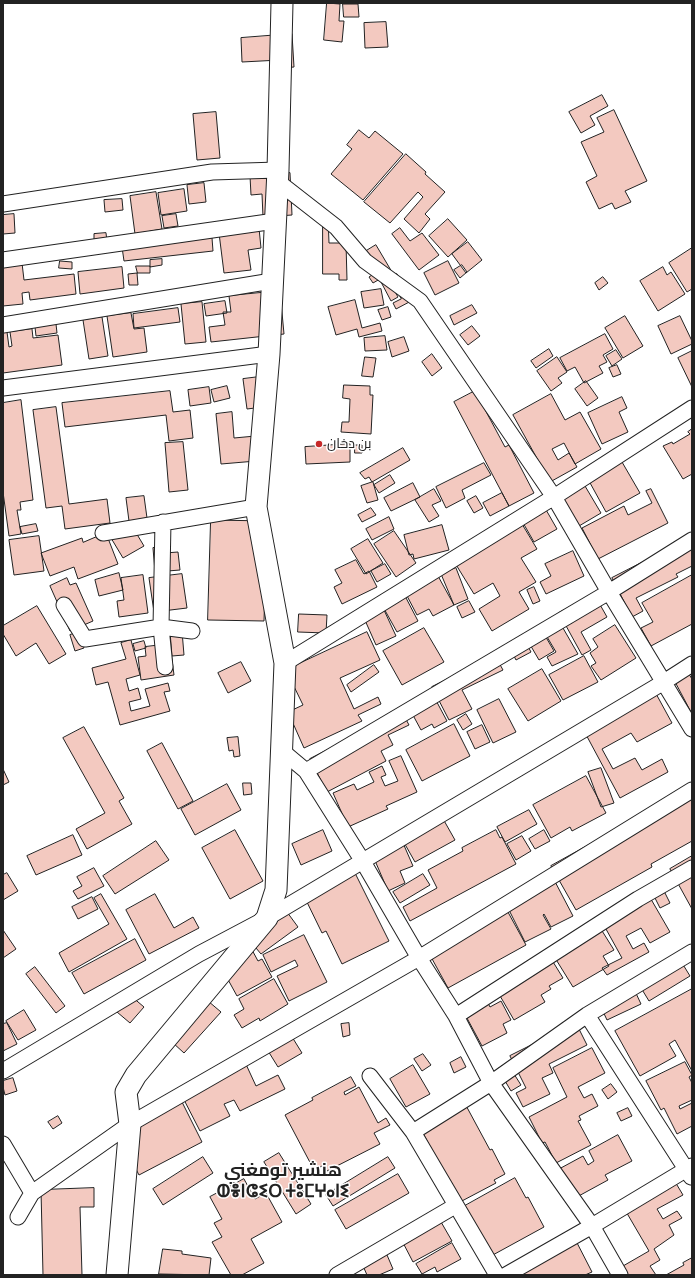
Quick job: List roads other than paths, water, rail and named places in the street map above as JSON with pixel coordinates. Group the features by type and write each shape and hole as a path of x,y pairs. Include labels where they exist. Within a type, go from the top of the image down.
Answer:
{"street":[{"path":"117,1275 130,1124 126,1092 136,1075 267,918 276,890 285,663 256,507 269,354 278,176 282,3"},
{"path":"3,204 212,172 278,176 336,227 365,261 420,301 554,497 609,592 692,729"},
{"path":"3,260 275,221"},
{"path":"3,325 272,281"},
{"path":"3,388 269,354"},
{"path":"285,663 554,497 692,408"},
{"path":"103,533 256,507"},
{"path":"163,522 161,627 165,667"},
{"path":"306,771 609,592 692,540"},
{"path":"64,605 85,638 161,627 192,631"},
{"path":"3,1071 199,954 267,918 692,664"},
{"path":"281,750 306,771 362,860 419,958 456,1016 491,1083 592,1226 620,1275"},
{"path":"18,1217 32,1193 130,1124 419,958 692,790"},
{"path":"456,1016 638,899 692,868"},
{"path":"413,1132 491,1083 587,1015 692,952"},
{"path":"506,1275 690,1171 587,1015"},
{"path":"370,1076 413,1132 455,1206 497,1275"},
{"path":"3,1144 32,1193"},
{"path":"337,1275 359,1269 455,1206"}],"place":[{"name":"بن دخان","path":"319,444"}],"district":[{"name":"هنشير تومغني ⵀⴻⵏⵛⵉⵔ ⵜⵓⵎⵖⴰⵏⵉ","path":"283,1181"}]}
